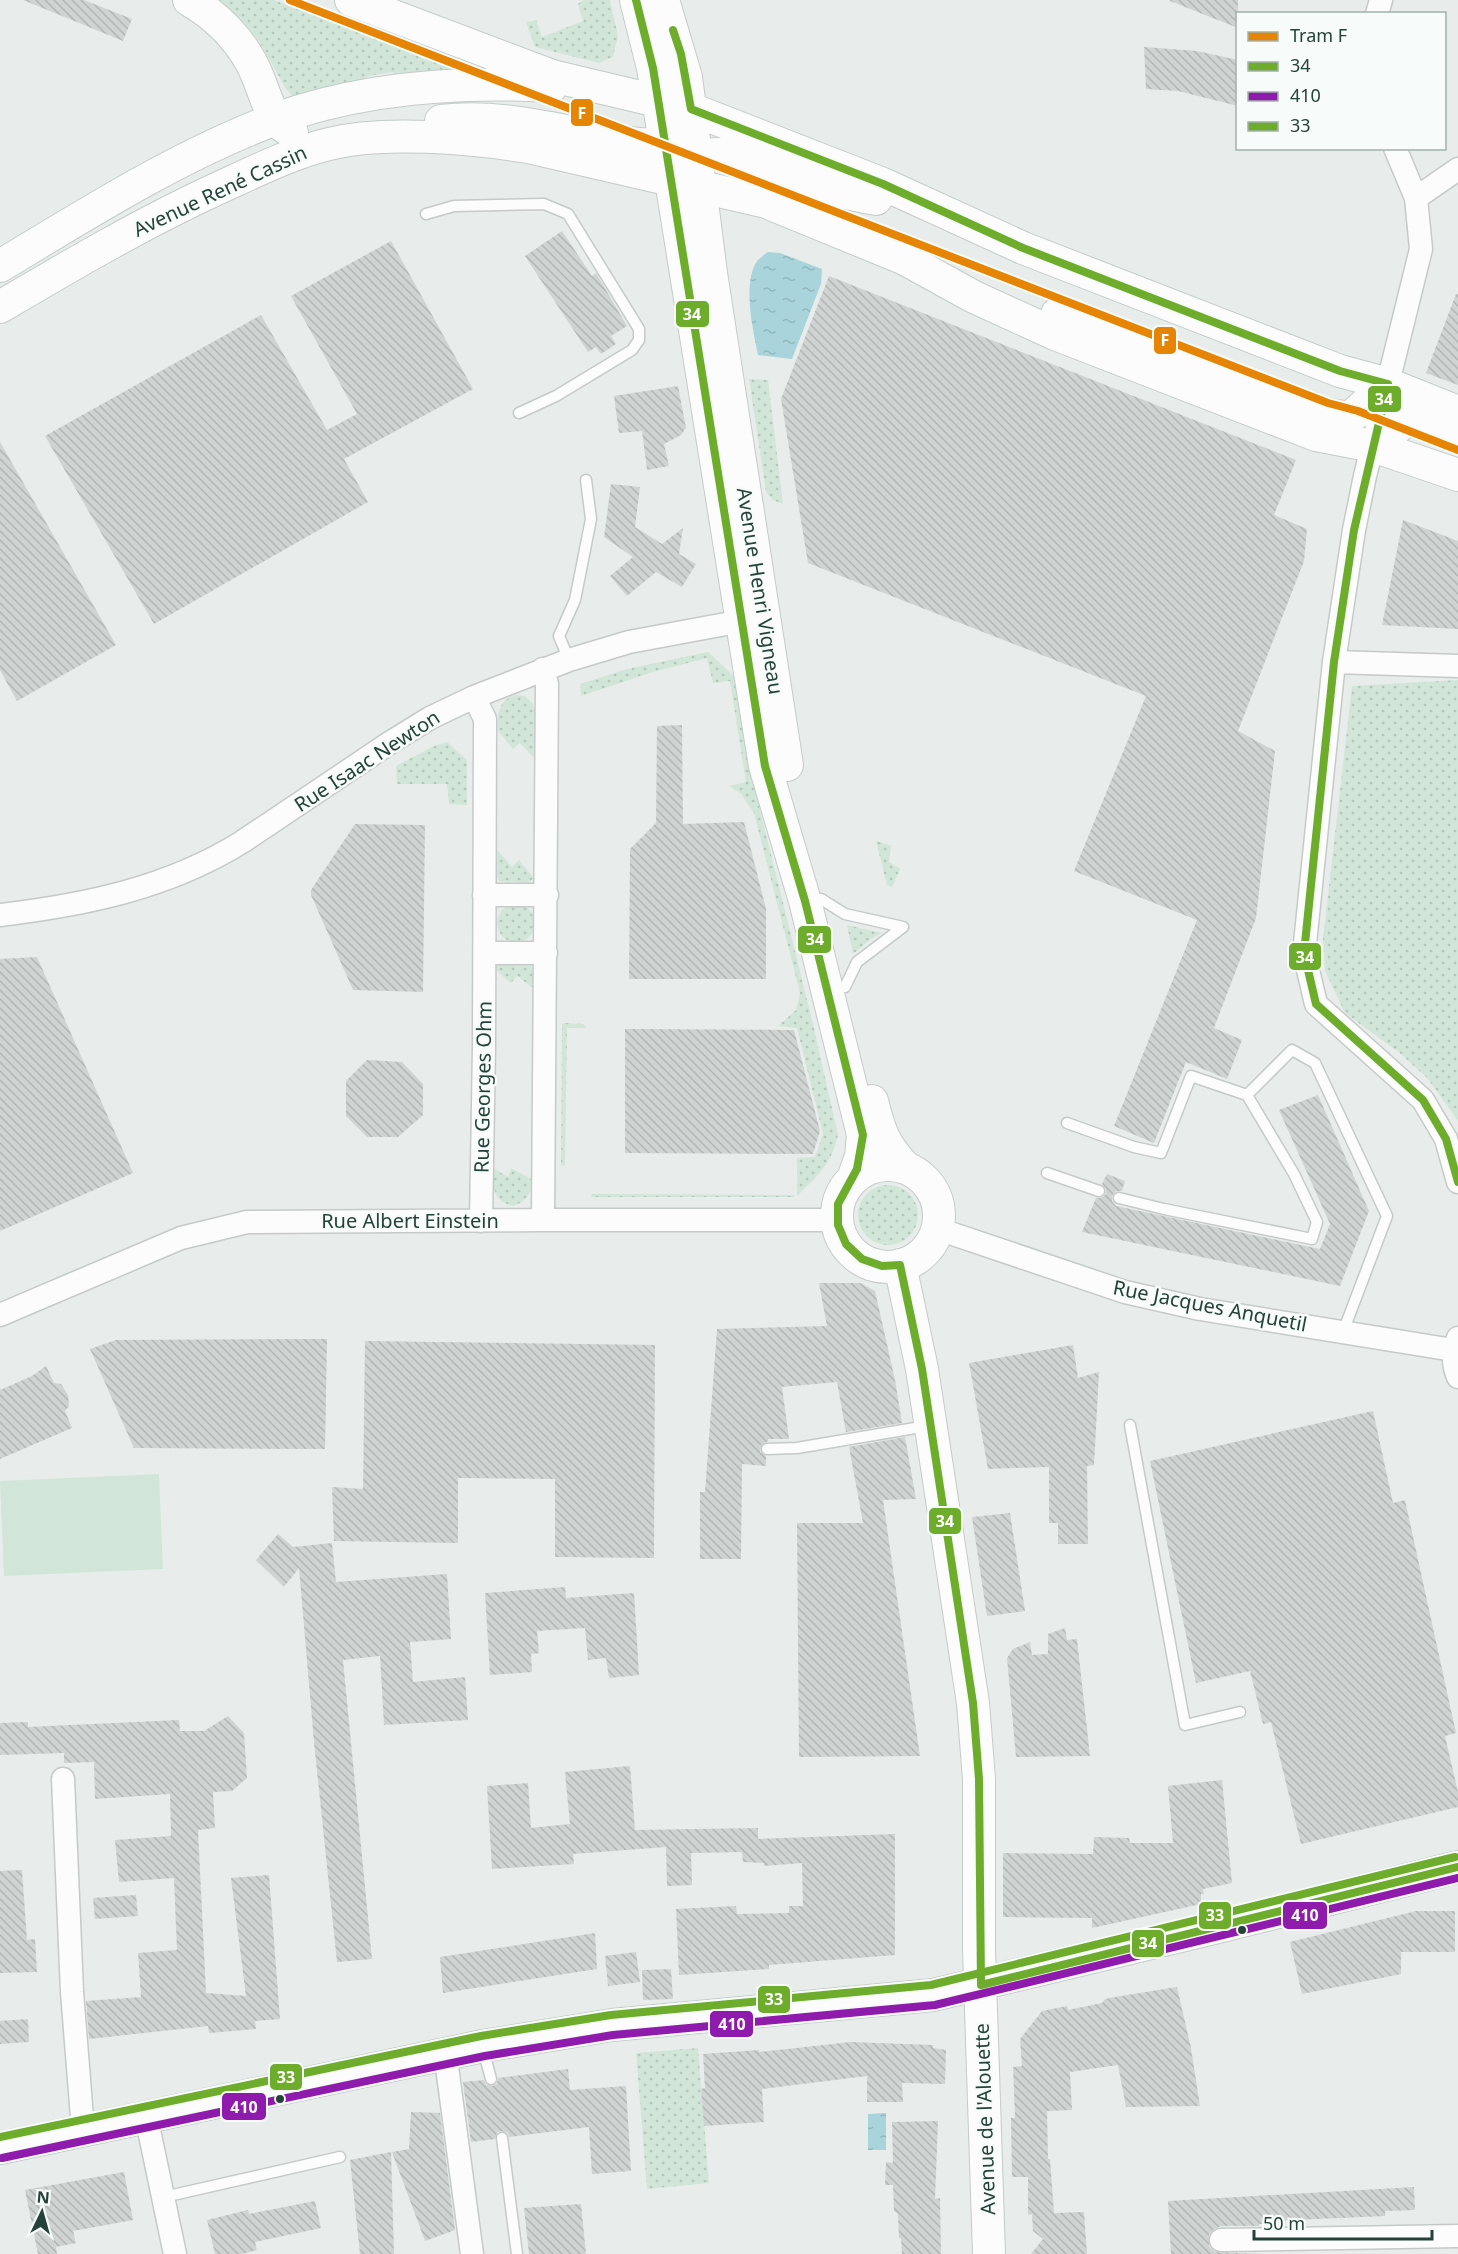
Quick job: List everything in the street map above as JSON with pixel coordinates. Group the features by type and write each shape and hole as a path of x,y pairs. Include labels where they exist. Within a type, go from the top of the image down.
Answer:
{"main road":[{"path":"189,0 200,6 238,43 250,61 276,119 295,135 331,143"},
{"path":"351,0 552,76 691,109 883,184 1023,248 1340,371 1388,384 1458,412"},
{"name":"Avenue Henri Vigneau","path":"636,0 649,48 765,766 805,901 863,1135 861,1156 853,1179 843,1191 838,1205 837,1220"},
{"name":"Avenue Henri Vigneau","path":"663,0 681,54 691,109 711,273 786,764 845,987 881,1136 906,1168 919,1175 930,1186 939,1214 938,1229"},
{"name":"Avenue René Cassin","path":"0,266 179,162 276,119 366,96 441,85 540,85 604,88"},
{"path":"376,137 437,122 466,118 537,125 635,143 664,143 675,139 691,109"},
{"name":"Avenue René Cassin","path":"0,307 100,248 186,203 290,156 331,143 376,137 494,142 528,147 766,202 904,259 974,297"},
{"path":"669,180 678,169 696,157 726,153 746,156 839,191 931,206"},
{"path":"974,297 1065,316 1324,414 1350,418 1388,384"},
{"path":"974,297 1065,338 1316,435 1372,446 1458,475"},
{"path":"1372,446 1409,418 1458,436"},
{"path":"853,1179 864,1170 878,1166 892,1165 906,1168"},
{"path":"837,1220 842,1237 852,1251 866,1262 883,1266 900,1265 924,1252 938,1229"},
{"path":"900,1265 922,1369 931,1426 966,1657 980,1779 981,1985"},
{"path":"0,2148 445,2052 612,2025 933,1995 1458,1867"},
{"name":"Avenue de l'Alouette","path":"981,1985 990,2254"}],"street":[{"path":"1396,150 1416,198 1421,249 1372,446 1354,530 1334,662 1304,952 1316,1004 1423,1100 1446,1139 1458,1182"},
{"path":"1416,198 1458,169"},
{"name":"Rue Isaac Newton","path":"0,915 37,911 126,894 187,873 242,843 430,718 474,697 543,669 629,642 742,621"},
{"path":"1334,662 1458,666"},
{"path":"543,669 547,684 543,1220"},
{"name":"Rue Georges Ohm","path":"474,697 484,719 485,953 481,1221"},
{"path":"484,896 547,895"},
{"path":"485,953 546,953"},
{"name":"Rue Albert Einstein","path":"0,1315 182,1238 224,1226 271,1221 837,1220"},
{"name":"Rue Jacques Anquetil","path":"938,1229 1125,1292 1200,1309 1343,1332 1456,1344"},
{"path":"1456,1344 1454,1368 1458,1377"},
{"path":"63,1779 72,1992 83,2130"},
{"path":"445,2052 472,2254"},
{"path":"146,2115 175,2254"},
{"path":"1221,2240 1458,2236"}],"lane":[{"path":"426,214 454,206 544,204 568,214 635,322 640,335 632,350 556,396 519,413"},
{"path":"569,660 559,636 575,600 591,519 585,480"},
{"path":"821,899 845,914 903,927 857,962 845,987"},
{"path":"1247,1095 1292,1050 1315,1063 1388,1216 1343,1332"},
{"path":"1067,1123 1134,1147 1161,1153 1191,1076 1247,1095 1294,1174 1317,1222 1312,1239 1119,1198"},
{"path":"1047,1173 1099,1191"},
{"path":"1130,1425 1185,1725 1240,1712"},
{"path":"767,1449 796,1448 931,1426"},
{"path":"483,2046 491,2079"},
{"path":"502,2138 517,2254"},
{"path":"164,2197 340,2157"}],"green space":[{"path":"218,0 274,0 468,73 401,79 392,72 368,76 361,86 299,97 292,95 286,89 259,41 241,19"},
{"path":"583,0 610,0 618,36 613,57 599,63 535,47 526,22 536,20 542,37 583,21 578,4"},
{"path":"749,379 768,380 783,504 773,500 766,492"},
{"path":"708,652 734,676 753,782 838,1135 828,1162 797,1196 797,1158 815,1157 823,1134 797,1028 778,1026 796,1010 800,993 754,813 741,794 729,786 746,782 730,681 713,683 707,658 653,672 581,696 580,684 627,669"},
{"path":"1458,680 1458,1121 1428,1079 1401,1054 1345,1013 1325,971 1323,939 1352,686"},
{"path":"516,695 525,696 533,704 536,714 536,760 520,743 513,749 498,731 502,704"},
{"path":"447,742 467,760 467,805 449,804 447,784 397,784 396,766 434,746"},
{"path":"876,841 891,846 889,862 900,869 892,887 887,885"},
{"path":"496,848 512,867 519,860 534,878 528,883 499,881 496,876"},
{"path":"516,904 523,905 529,910 534,916 534,930 529,936 523,941 516,942 509,941 503,936 498,930 497,923 498,916 503,910 509,905"},
{"path":"847,925 882,933 853,954"},
{"path":"498,965 531,966 533,988 517,976 511,983 495,969"},
{"path":"562,1024 584,1024 585,1028 567,1028 565,1166 561,1165"},
{"path":"493,1168 508,1177 511,1168 531,1179 531,1189 522,1202 513,1206 497,1197"},
{"path":"888,1185 905,1190 913,1198 918,1215 913,1232 905,1240 888,1245 871,1240 863,1232 858,1215 863,1198 871,1190"},
{"path":"592,1194 795,1195 794,1197 591,1197"},
{"path":"159,1474 163,1569 4,1576 0,1481"},
{"path":"698,2048 709,2183 647,2189 636,2053"}],"water":[{"path":"768,252 780,253 822,269 821,284 792,359 758,355 750,307 750,282 757,261"},
{"path":"886,2113 886,2150 868,2150 868,2114"}],"building":[{"path":"23,0 84,0 132,19 123,41"},
{"path":"1238,0 1236,27 1170,1"},
{"path":"1144,47 1197,51 1236,60 1236,106 1178,91 1146,89"},
{"path":"562,231 592,276 596,273 627,326 611,336 616,344 601,354 596,347 588,352 525,256"},
{"path":"391,241 473,389 344,459 368,502 154,624 45,436 261,315 327,430 357,414 291,296"},
{"path":"829,276 1296,460 1274,515 1307,529 1304,561 1238,731 1275,751 1256,918 1214,1028 1242,1040 1227,1079 1186,1062 1154,1143 1114,1126 1197,920 1074,871 1146,696 808,563 781,399"},
{"path":"1456,294 1458,294 1458,385 1426,373"},
{"path":"678,386 686,428 681,435 664,444 669,466 647,470 642,431 619,433 614,396"},
{"path":"0,442 116,645 17,701 0,670"},
{"path":"611,484 640,487 635,527 662,544 683,528 679,554 696,564 682,587 656,572 627,596 610,576 633,557 604,537"},
{"path":"1403,520 1458,541 1458,629 1382,625"},
{"path":"682,725 683,824 744,822 766,909 766,979 629,979 630,849 656,823 657,726"},
{"path":"355,824 425,825 423,992 353,990 311,895 311,890"},
{"path":"37,957 133,1173 0,1231 0,959"},
{"path":"625,1029 794,1030 820,1131 813,1154 625,1153"},
{"path":"367,1060 402,1062 423,1084 423,1115 398,1137 367,1137 346,1116 346,1081"},
{"path":"1318,1095 1369,1211 1340,1286 1082,1232 1096,1198 1101,1198 1106,1194 1106,1189 1102,1184 1107,1174 1125,1181 1122,1191 1116,1191 1112,1196 1112,1201 1116,1206 1320,1249 1330,1224 1279,1110"},
{"path":"819,1283 860,1283 875,1291 902,1423 846,1432 837,1382 782,1387 789,1439 768,1439 761,1445 760,1452 766,1456 766,1466 742,1464 741,1559 700,1559 700,1492 705,1492 717,1329 827,1326"},
{"path":"327,1339 325,1449 134,1448 90,1349 116,1340"},
{"path":"365,1341 655,1345 654,1558 555,1557 555,1479 458,1478 458,1543 334,1541 332,1487 363,1489"},
{"path":"1073,1345 1078,1378 1099,1372 1094,1465 1087,1466 1088,1544 1058,1544 1058,1523 1049,1523 1049,1467 988,1469 969,1363"},
{"path":"46,1366 54,1383 61,1384 68,1395 69,1406 65,1411 72,1428 0,1459 0,1390 32,1376"},
{"path":"1373,1411 1393,1503 1405,1500 1456,1733 1445,1736 1458,1792 1458,1807 1301,1844 1271,1722 1263,1724 1250,1671 1196,1683 1150,1461"},
{"path":"905,1437 916,1499 883,1500 920,1756 799,1757 797,1523 863,1523 849,1447"},
{"path":"1010,1513 1025,1611 987,1616 972,1517"},
{"path":"278,1534 293,1547 332,1543 336,1582 447,1574 451,1639 410,1642 413,1682 465,1677 468,1720 384,1725 380,1656 343,1660 372,1959 337,1962 299,1568 284,1587 256,1560"},
{"path":"565,1587 566,1598 634,1593 639,1675 609,1678 606,1658 588,1660 585,1628 537,1631 539,1653 531,1654 532,1672 490,1675 485,1593"},
{"path":"1065,1628 1067,1640 1077,1639 1090,1756 1016,1757 1007,1658 1013,1649 1030,1642 1032,1655 1048,1654 1048,1634"},
{"path":"228,1716 244,1733 247,1778 232,1791 213,1792 215,1828 198,1830 206,1993 246,1996 231,1878 269,1875 280,2019 255,2021 256,2029 209,2033 208,2026 89,2039 86,2001 141,1997 138,1953 177,1950 174,1878 119,1882 115,1840 171,1836 170,1794 95,1799 94,1762 64,1763 64,1753 0,1755 0,1723 28,1722 28,1727 179,1720 180,1731 204,1731"},
{"path":"630,1766 635,1830 758,1828 758,1839 895,1834 895,1955 769,1965 769,1969 679,1975 676,1909 736,1906 737,1914 789,1913 789,1906 803,1906 802,1863 764,1866 764,1863 743,1862 742,1852 691,1853 692,1885 667,1886 666,1847 573,1854 574,1864 492,1869 487,1786 528,1783 531,1828 570,1824 565,1772"},
{"path":"1222,1780 1232,1883 1203,1889 1201,1904 1092,1928 1092,1918 1003,1917 1003,1853 1093,1854 1094,1837 1129,1838 1130,1843 1173,1843 1168,1786"},
{"path":"22,1870 27,1940 35,1939 37,1972 0,1973 0,1871"},
{"path":"136,1895 138,1916 95,1919 93,1898"},
{"path":"1416,1911 1455,1911 1455,1952 1401,1952 1401,1974 1302,1994 1290,1942"},
{"path":"595,1933 597,1969 443,1993 440,1957"},
{"path":"636,1952 640,1982 608,1986 605,1956"},
{"path":"671,1969 673,1999 643,2000 642,1970"},
{"path":"1177,1987 1191,2048 1200,2106 1126,2107 1118,2065 1070,2072 1072,2110 1047,2111 1048,2159 1050,2159 1054,2213 1084,2212 1087,2254 1031,2254 1043,2239 1033,2231 1032,2214 1028,2215 1028,2177 1012,2177 1011,2118 1015,2118 1013,2067 1022,2066 1020,2039 1042,2011 1067,2006 1068,2010 1102,2003 1105,1999"},
{"path":"28,2019 29,2042 0,2044 0,2021"},
{"path":"851,2042 933,2045 933,2048 946,2050 945,2084 902,2083 903,2102 867,2102 867,2076 762,2089 764,2122 704,2126 701,2089 705,2088 703,2054 759,2050 759,2052"},
{"path":"568,2069 570,2090 626,2086 631,2171 592,2174 589,2127 509,2137 508,2133 502,2131 497,2132 495,2139 471,2142 463,2082 484,2080 486,2085 492,2086 497,2084 498,2078"},
{"path":"411,2112 440,2113 455,2230 425,2241 392,2152 409,2149"},
{"path":"938,2121 935,2199 940,2198 941,2254 902,2254 898,2214 894,2211 893,2185 885,2185 886,2162 893,2163 892,2122"},
{"path":"391,2152 394,2254 360,2254 350,2160"},
{"path":"124,2172 133,2220 73,2231 76,2243 56,2247 57,2254 38,2254 25,2190"},
{"path":"1414,2187 1415,2210 1385,2211 1385,2216 1271,2221 1271,2224 1259,2224 1259,2226 1221,2226 1209,2234 1209,2246 1215,2252 1263,2254 1171,2254 1168,2201"},
{"path":"315,2201 321,2228 255,2242 257,2250 243,2254 215,2254 207,2220 248,2210 249,2214"},
{"path":"581,2204 586,2254 529,2254 524,2208"}],"tram line":[{"name":"F","path":"290,0 1198,353 1458,450"}],"transit line":[{"name":"34","path":"636,0 653,68 765,766 805,901 863,1135 857,1169 838,1204 838,1225 846,1244 862,1259 882,1266 900,1265 922,1369 973,1703 979,1779 981,1985 1458,1867"},
{"name":"34","path":"673,30 681,54 691,109 883,184 1023,248 1340,371 1388,384 1354,530 1334,662 1304,953 1316,1004 1423,1100 1446,1139 1458,1182"},
{"name":"33","path":"0,2137 481,2036 611,2015 931,1985 1455,1857"},
{"name":"410","path":"2,2158 485,2056 613,2035 935,2005 1458,1878"}]}
